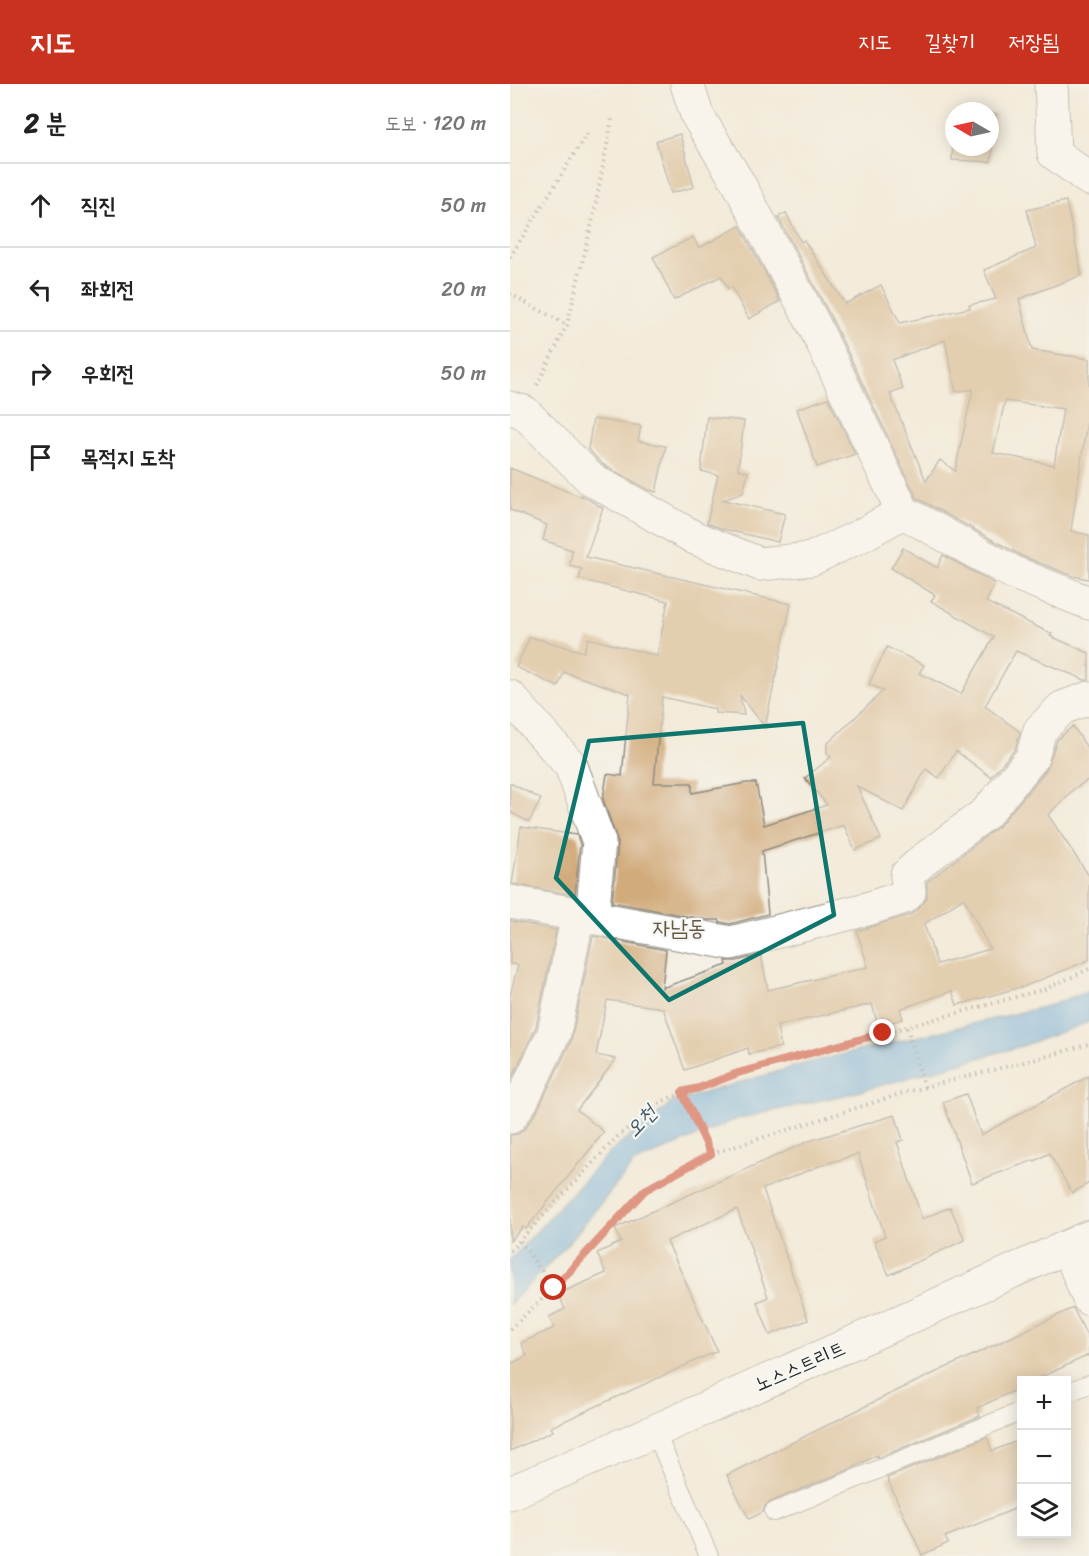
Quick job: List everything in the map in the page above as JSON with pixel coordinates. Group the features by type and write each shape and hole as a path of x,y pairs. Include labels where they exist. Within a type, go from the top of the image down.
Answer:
{"street":[{"path":"687,84 697,115 739,184 815,327 903,512 1014,573 1089,603"},
{"path":"1051,84 1054,153 1089,179"},
{"path":"517,410 591,479 695,538 760,564 811,559 862,535 903,512"},
{"path":"510,697 518,703 571,766 599,842 585,916 554,1033 522,1100 510,1117"},
{"path":"510,902 731,943 867,909 904,897 909,892 907,875 986,813 1032,758 1041,730 1062,708 1089,698"},
{"path":"1078,1242 1089,1299"},
{"name":"노스스트리트","path":"510,1493 656,1431 1078,1242"}],"lane":[{"path":"1071,1391 1089,1384"},
{"path":"774,1512 1017,1413"},
{"path":"656,1431 709,1556"}],"path":[{"path":"517,410 567,326 593,218 612,119"},
{"path":"510,257 588,132"},
{"path":"510,294 567,326"},
{"path":"510,1251 521,1242 618,1136 662,1101 738,1073 1045,989 1089,969"},
{"path":"907,1028 925,1088"},
{"path":"510,1329 554,1288 645,1190 711,1154 925,1088 1089,1044"},
{"path":"683,1094 711,1154"},
{"path":"521,1242 554,1288"}],"highlighted area":[{"path":"803,723 834,915 669,1000 556,878 589,741"}],"water":[{"path":"1089,990 1089,1022 1022,1046 857,1092 737,1119 634,1163 565,1247 510,1304 510,1260 607,1155 673,1102 807,1063 1052,1005"}],"building":[{"path":"680,134 694,187 671,193 656,141"},
{"path":"952,156 992,156 991,162 952,160"},
{"path":"1066,201 1082,275 1019,299 1032,350 1089,359 1089,422 1087,422 1071,531 1089,535 1089,579 1073,576 1022,556 917,498 832,319 778,217 786,213 801,242 804,240 845,304 881,285 900,323 970,308 969,305 996,299 984,270 1036,248 1027,210","holes":["945,340 956,392 973,389 955,471 940,460 926,481 890,394 903,389 892,360","1005,401 1063,409 1054,465 993,453"]},
{"path":"740,226 780,301 749,319 731,287 728,289 721,276 674,300 653,257 693,237 699,248"},
{"path":"828,398 855,454 817,467 797,409"},
{"path":"707,417 744,421 738,469 748,472 743,493 723,500 785,514 778,542 707,523 718,475 701,471"},
{"path":"593,419 641,426 638,441 666,446 656,492 602,464 588,449"},
{"path":"510,468 581,497 581,495 603,508 586,557 791,604 765,727 740,695 744,715 715,713 715,709 662,697 654,783 692,783 692,793 756,783 764,825 827,805 805,778 831,757 827,753 827,744 883,691 869,684 887,647 924,665 919,673 961,694 994,637 931,601 935,595 891,568 903,548 937,568 943,555 995,584 986,602 1052,634 1050,636 1089,653 1089,680 1016,651 985,706 1020,732 1015,749 991,777 956,751 939,778 926,769 903,811 857,786 881,839 855,850 844,825 762,851 768,914 730,924 719,920 707,920 612,902 618,843 603,799 607,774 622,776 630,694 564,672 558,687 516,667 530,637 584,652 588,638 657,656 668,601 579,579 582,569 570,566 572,550 543,540 547,525 510,510"},
{"path":"1073,726 1089,751 1089,779 1074,789 1048,815 1089,876 1089,960 1021,988 957,1005 952,991 900,1009 903,1019 878,1026 872,1004 777,1026 781,1047 749,1054 748,1048 685,1070 663,1008 607,1000 596,1055 616,1059 577,1110 604,1132 526,1229 523,1227 510,1241 510,1135 518,1134 525,1128 537,1111 571,1041 593,936 666,950 662,988 727,965 726,961 761,955 768,990 868,967 857,931 910,915 917,910 927,898 927,882 1000,825 1046,770 1057,740","holes":["964,898 990,949 937,964 924,924"]},
{"path":"510,783 541,799 529,822 510,812"},
{"path":"521,827 577,835 580,844 575,895 512,884"},
{"path":"510,921 556,930 536,1027 510,1082 510,996 518,965 510,964"},
{"path":"1089,1076 1089,1183 1072,1193 1049,1153 1035,1161 972,1183 943,1102 966,1094 981,1135"},
{"path":"895,1115 903,1140 897,1142 922,1219 950,1207 965,1240 889,1275 874,1241 885,1236 858,1154 819,1166 763,1189 808,1320 770,1335 757,1302 768,1297 737,1209 667,1241 717,1351 551,1427 553,1431 510,1451 510,1364 527,1356 521,1343 554,1328 549,1317 565,1309 558,1294 606,1273 597,1253 621,1242 615,1228 809,1141"},
{"path":"1073,1308 1089,1340 1089,1355 1044,1376 1017,1376 1017,1389 977,1408 980,1416 878,1458 877,1455 848,1470 770,1502 765,1506 763,1512 749,1519 727,1475 888,1395"},
{"path":"987,1437 992,1451 1017,1441 1017,1508 945,1537 948,1543 922,1555 887,1478"}],"district":[{"name":"자남동","path":"679,927"}],"route":[{"path":"554,1288 620,1214 645,1190 711,1154 682,1092 738,1073 883,1033"}],"water label":[{"name":"오천","path":"641,1121"}]}
